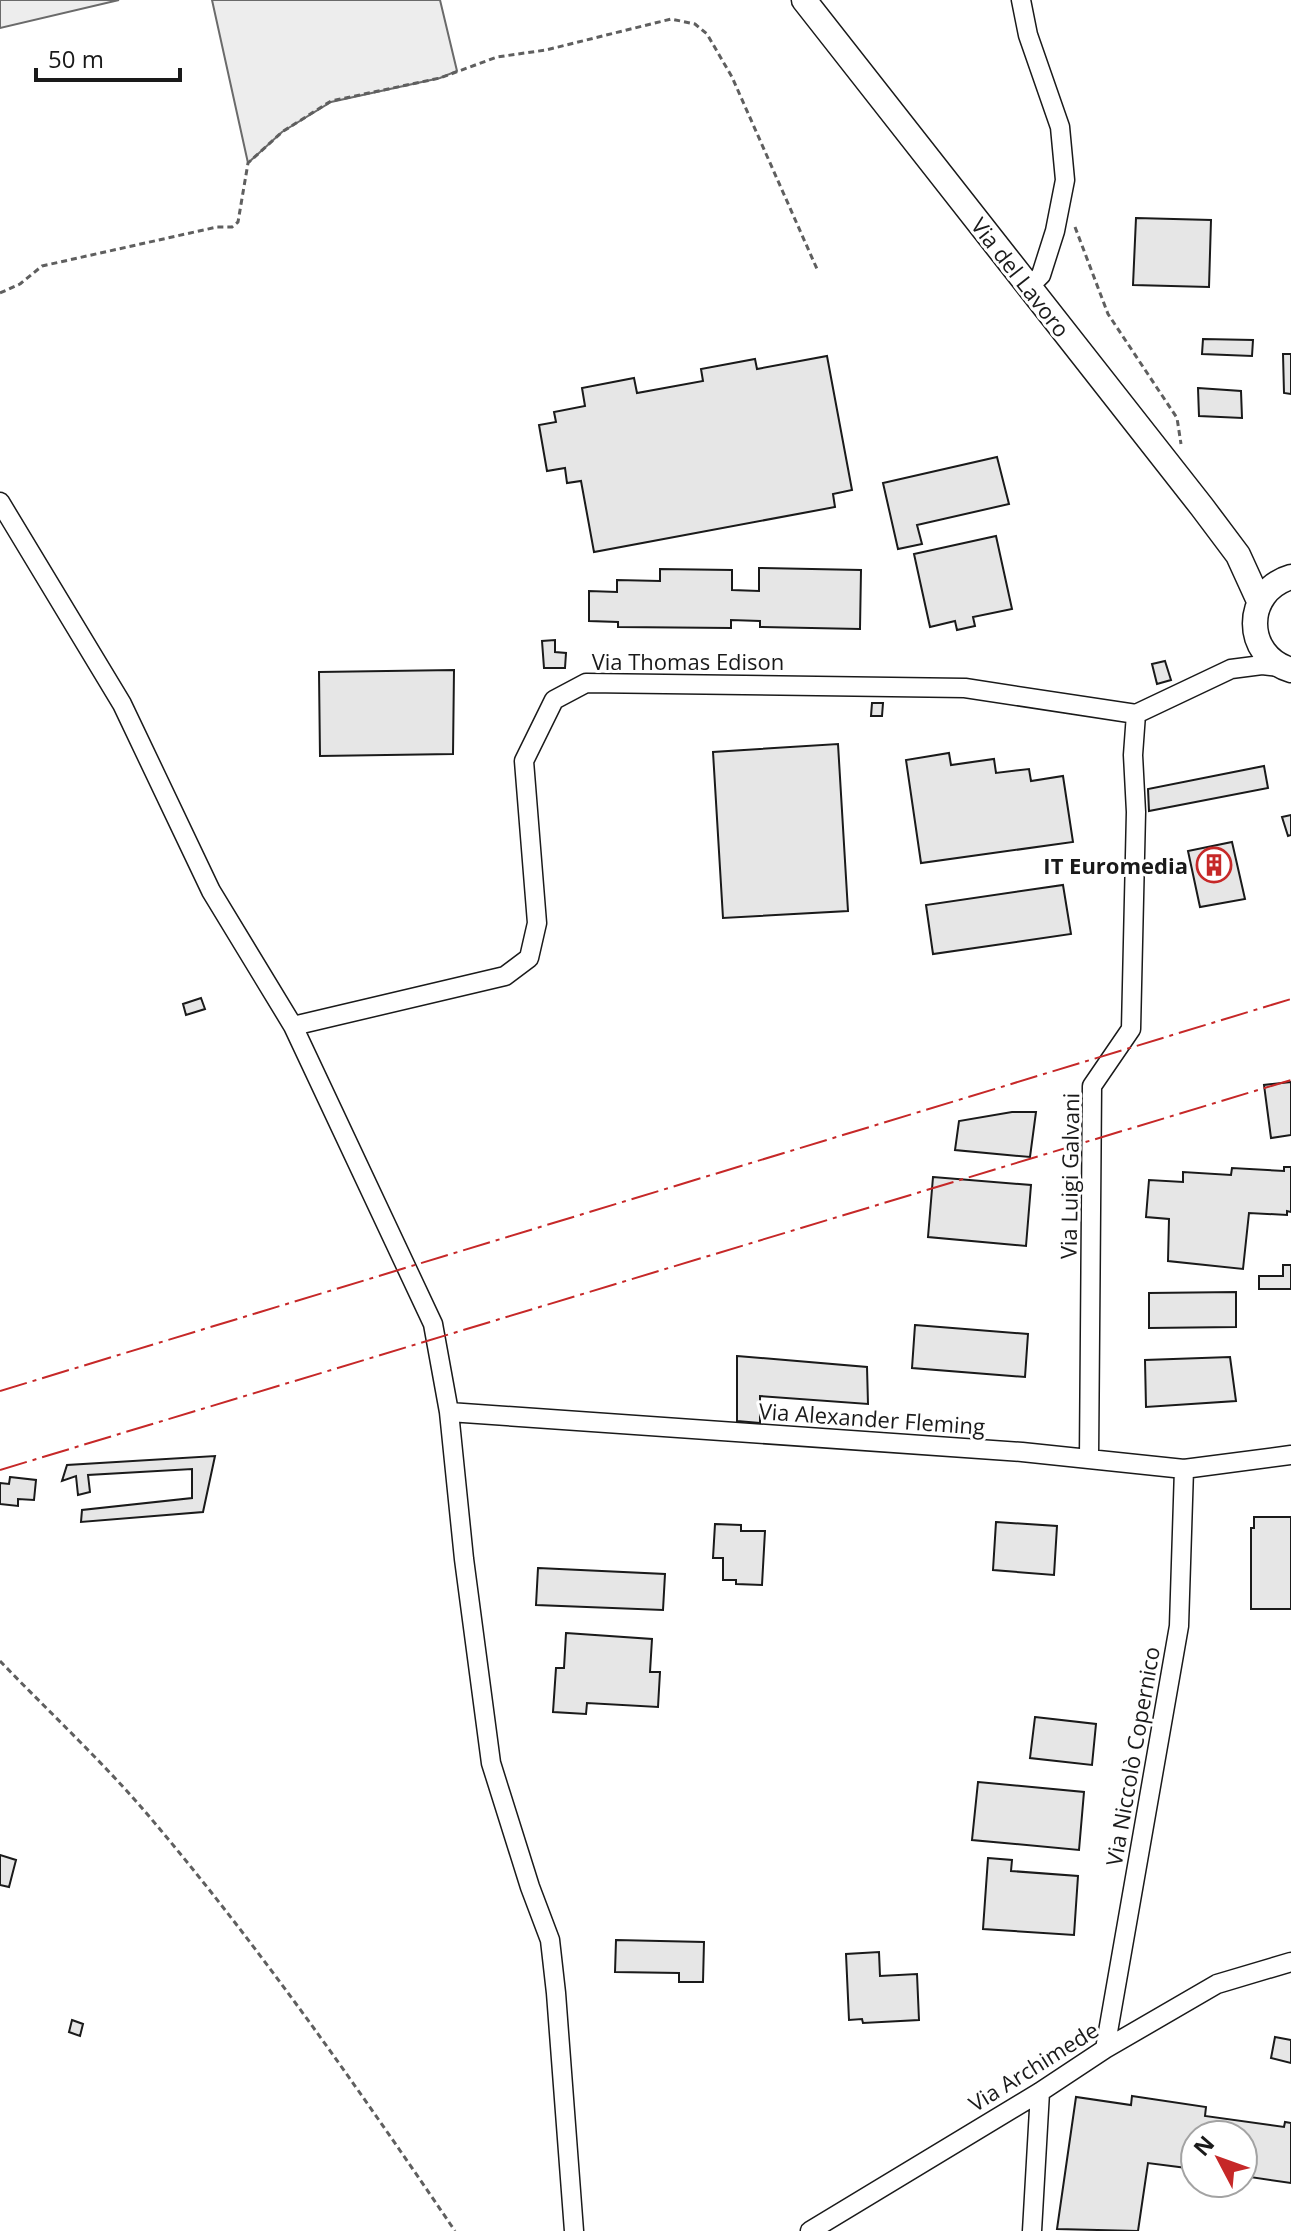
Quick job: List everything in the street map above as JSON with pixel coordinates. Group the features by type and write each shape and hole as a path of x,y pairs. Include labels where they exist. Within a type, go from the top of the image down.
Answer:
{"main road":[{"name":"Via del Lavoro","path":"804,0 1238,555 1259,601"},
{"path":"1238,555 1289,577"},
{"path":"1285,668 1265,655 1256,638 1254,620 1259,601 1271,586 1289,577"}],"street":[{"path":"1021,0 1028,35 1060,127 1065,180 1041,275 1029,287"},
{"path":"0,502 122,704 211,891 293,1026 433,1324 449,1412 464,1559 491,1763 550,1940 574,2231"},
{"path":"1231,669 1256,638"},
{"path":"1136,714 1231,669 1262,665 1285,668"},
{"name":"Via Thomas Edison","path":"293,1026 505,976 529,958 537,923 524,761 554,700 586,683 965,688 1136,714"},
{"name":"Via Luigi Galvani","path":"1089,1458 1092,1086 1131,1029 1136,714"},
{"name":"Via Alexander Fleming","path":"449,1412 1089,1458 1184,1469 1291,1455"},
{"name":"Via Niccolò Copernico","path":"1105,2049 1179,1626 1184,1469"},
{"name":"Via Archimede","path":"810,2231 1040,2092 1105,2049 1217,1984 1291,1962"},
{"path":"1032,2231 1040,2092"}],"path":[{"path":"0,293 20,284 42,266 217,227 232,227 238,222 248,163 282,132 331,101 440,78 497,57 546,50 671,19 695,24 707,34 732,77 817,269"},
{"path":"1060,203 1069,213 1108,314 1177,418 1182,444 1169,464"},
{"path":"0,1661 145,1811 191,1866 334,2055 455,2231"}],"shaded area":[{"path":"0,0 119,0 0,28"},
{"path":"212,0 440,0 457,71 440,78 331,102 282,132 248,163"}],"building":[{"path":"1136,218 1211,220 1209,287 1133,285"},
{"path":"1203,339 1253,340 1252,356 1202,354"},
{"path":"1283,354 1291,354 1291,394 1284,393"},
{"path":"827,356 852,490 833,494 835,507 594,552 581,481 567,483 565,468 547,471 539,425 556,422 554,412 585,406 582,388 634,378 637,393 703,381 701,369 755,359 757,369"},
{"path":"1198,388 1241,391 1242,418 1199,416"},
{"path":"997,457 1009,504 917,525 922,544 898,549 883,483"},
{"path":"996,536 1012,609 973,617 975,626 957,630 955,621 930,627 914,554"},
{"path":"759,568 861,570 860,629 760,627 760,621 731,620 731,628 618,627 618,622 589,621 589,591 617,592 617,580 660,581 660,569 732,570 732,590 759,591"},
{"path":"555,640 555,652 566,653 565,668 544,668 542,641"},
{"path":"1165,661 1171,680 1157,684 1152,664"},
{"path":"454,670 453,754 320,756 319,672"},
{"path":"872,703 883,703 882,716 871,716"},
{"path":"838,744 848,911 723,918 713,752"},
{"path":"949,753 951,765 994,759 996,773 1029,769 1031,781 1063,776 1073,842 921,863 906,760"},
{"path":"1264,766 1268,788 1149,811 1148,789"},
{"path":"1291,815 1291,835 1288,836 1282,817"},
{"name":"IT Euromedia","path":"1232,842 1245,899 1200,907 1188,851"},
{"path":"1063,885 1071,934 933,954 926,905"},
{"path":"201,998 205,1009 186,1015 183,1004"},
{"path":"1291,1082 1291,1135 1271,1138 1264,1085"},
{"path":"1012,1112 1036,1112 1030,1157 955,1150 959,1121"},
{"path":"1284,1167 1291,1167 1291,1212 1287,1211 1287,1215 1249,1213 1243,1269 1168,1261 1169,1219 1146,1217 1149,1180 1183,1182 1183,1172 1231,1175 1232,1168 1284,1171"},
{"path":"933,1177 1031,1185 1026,1246 928,1237"},
{"path":"1283,1265 1291,1265 1291,1289 1259,1289 1259,1276 1283,1276"},
{"path":"1236,1292 1236,1327 1149,1328 1149,1293"},
{"path":"915,1325 1028,1334 1025,1377 912,1368"},
{"path":"737,1356 867,1367 868,1404 760,1396 760,1423 737,1421"},
{"path":"1230,1357 1236,1401 1146,1407 1145,1360"},
{"path":"215,1456 203,1512 81,1522 82,1510 192,1498 192,1469 88,1475 90,1492 78,1495 76,1476 62,1481 67,1465"},
{"path":"10,1477 36,1480 34,1500 18,1499 18,1506 0,1504 0,1483 9,1484"},
{"path":"1254,1517 1291,1517 1291,1609 1251,1609 1251,1528 1254,1528"},
{"path":"996,1522 1057,1526 1054,1575 993,1570"},
{"path":"715,1524 741,1525 741,1531 765,1531 762,1585 723,1580 723,1558 713,1558"},
{"path":"538,1568 665,1574 663,1610 536,1605"},
{"path":"566,1633 652,1639 650,1672 660,1672 658,1707 587,1703 586,1714 553,1712 556,1668 564,1668"},
{"path":"1035,1717 1096,1724 1092,1765 1030,1758"},
{"path":"978,1782 1084,1792 1079,1850 972,1840"},
{"path":"0,1855 16,1860 9,1887 0,1885"},
{"path":"988,1858 1012,1860 1011,1871 1078,1876 1074,1935 983,1929"},
{"path":"616,1940 704,1942 703,1982 679,1982 679,1973 615,1972"},
{"path":"879,1952 880,1976 917,1974 919,2020 863,2023 862,2019 849,2020 846,1954"},
{"path":"72,2020 83,2024 80,2036 69,2032"},
{"path":"1275,2037 1291,2040 1291,2063 1271,2058"},
{"path":"1132,2096 1206,2107 1205,2116 1227,2119 1179,2119 1179,2167 1148,2163 1138,2231 1057,2229 1076,2097 1131,2105"},
{"path":"1285,2122 1291,2123 1291,2183 1259,2178 1259,2124 1284,2127"}],"power":[{"path":"0,1391 1291,999"},
{"path":"0,1470 1291,1080"}],"place":[{"name":"IT Euromedia","path":"1214,865"}]}
